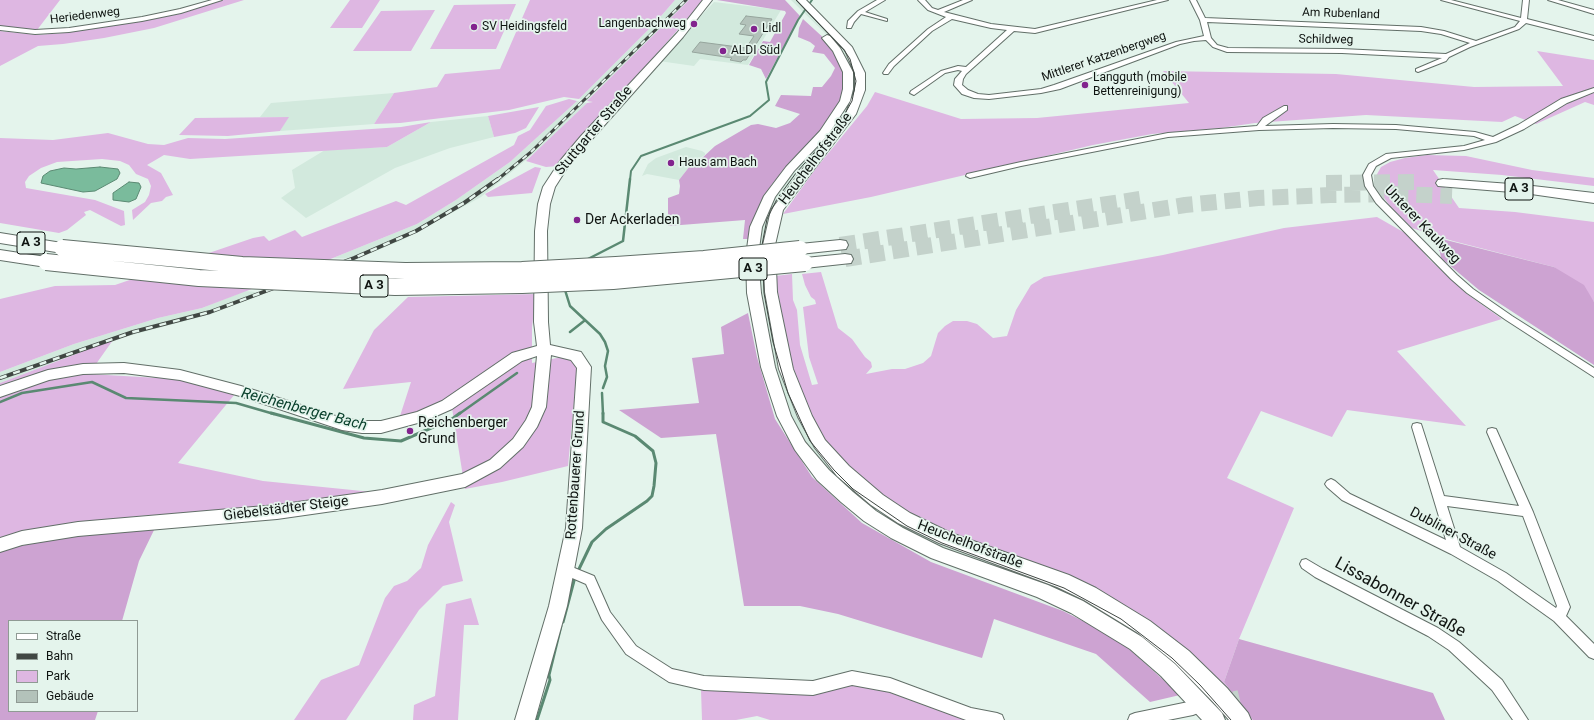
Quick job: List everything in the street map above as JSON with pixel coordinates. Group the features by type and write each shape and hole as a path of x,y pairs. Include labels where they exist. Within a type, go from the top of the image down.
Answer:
{"highway":[{"name":"A 3","path":"1443,183 1524,189 1594,198"},
{"name":"A 3","path":"1452,196 1512,200 1594,210"},
{"name":"A 3","path":"0,238 62,248 154,258 328,270 522,270 616,266 704,259 802,256"},
{"name":"A 3","path":"0,255 46,262 199,278 395,287 613,281 843,252"}],"main road":[{"name":"Stuttgarter Straße","path":"539,407 544,351 542,322 541,231 544,204 549,187 564,163 581,143 680,35 708,0"},
{"name":"Heuchelhofstraße","path":"802,7 833,44 841,56 848,72 848,89 839,112 824,133 790,169 770,196 756,227 752,256 754,293 768,367 784,416 800,446 823,475 847,497 870,516 897,533 937,553 1042,591 1077,607 1112,627 1136,643 1168,670 1215,720"},
{"name":"Heuchelhofstraße","path":"802,7 849,49 860,72 860,90 851,114 818,158 791,189 777,210 769,245 769,268 775,317 786,368 805,417 820,444 843,471 877,500 904,518 945,538 1063,581 1096,597 1138,623 1182,657 1220,695 1241,720"},
{"name":"Rottenbauerer Grund","path":"0,392 48,375 83,369 124,368 180,375 241,391 342,424 362,427 381,426 420,417 446,405 517,357 530,352 565,352 576,356 584,367 574,528 567,570 535,689 525,720"},
{"name":"Giebelstädter Steige","path":"0,544 22,538 78,529 277,512 360,501 465,480 496,464 518,443 532,423 539,407"}],"street":[{"name":"Heriedenweg","path":"0,28 34,32 69,30 142,19 181,11 219,0"},
{"path":"849,27 860,12 882,0"},
{"path":"921,0 930,9 951,17 1011,30 1035,32 1165,0"},
{"path":"938,12 969,0"},
{"path":"1193,0 1204,20 1208,38"},
{"path":"1444,0 1594,38"},
{"path":"1418,70 1444,60 1447,56 1476,43 1517,28 1524,21 1526,0"},
{"path":"1551,0 1594,12"},
{"path":"860,12 885,20"},
{"path":"886,73 891,65 930,30 951,17"},
{"name":"Am Rubenland","path":"1204,20 1421,29 1442,32 1476,43"},
{"name":"Mittlerer Katzenbergweg","path":"1011,30 992,49 966,69 959,79 958,86 965,92 977,96 989,97 1020,94 1058,87 1178,43 1194,39 1208,38"},
{"name":"Schildweg","path":"1208,38 1215,46 1237,51 1342,51 1447,56"},
{"path":"914,93 943,72 958,68 966,69"},
{"name":"Unterer Kaulweg","path":"1594,90 1564,101 1521,127 1493,140 1464,148 1388,156 1373,164 1366,175 1369,186 1379,201 1433,258 1470,291 1594,373"},
{"path":"1259,128 1266,120 1284,108"},
{"path":"970,176 1021,164 1168,135 1259,128 1333,126 1396,127 1475,134 1493,140"},
{"path":"1417,427 1455,550"},
{"path":"1492,432 1527,512 1564,607 1558,617"},
{"name":"Dubliner Straße","path":"1331,484 1346,497 1455,550 1502,577 1558,617 1594,653"},
{"path":"1440,500 1527,512"},
{"name":"Lissabonner Straße","path":"1306,564 1433,632 1454,646 1497,685 1521,720"},
{"path":"567,570 590,580 606,616 631,650 669,675 704,683 813,688 852,678 890,684 933,702 971,715 997,720"},
{"path":"1135,720 1193,708"}],"shaded area":[{"path":"675,0 689,0 587,101 579,99 655,23"},
{"path":"717,0 785,0 800,16 766,79 761,69 749,65 763,41 770,42 786,13 785,11"},
{"path":"791,0 797,0 846,50 855,68 857,84 852,106 821,147 798,172 776,206 767,228 764,243 784,373 1064,586 1141,630 1234,720 1222,720 1155,653 914,537 860,503 808,449 790,416 775,374 757,281 760,228 775,194 840,116 833,41"},
{"path":"714,2 781,10 748,65 700,59 694,66 659,61"},
{"path":"803,19 827,41 836,54 843,70 844,88 841,101 819,133 772,184 759,206 748,239 743,239 745,220 668,226 668,198 679,194 679,180 693,162 700,160 715,146 751,125 758,124 776,128 790,123 800,114 775,106 781,95 811,96 813,87 822,87 831,76 835,68 824,54 812,52 815,46 798,37 799,28"},
{"path":"394,93 374,124 280,131 288,117 260,117 271,103"},
{"path":"577,101 587,103 543,146 481,197 402,240 356,259 333,258 417,224 456,200 510,162"},
{"path":"488,116 494,137 450,148 395,168 306,218 281,198 295,188 292,170 325,150 387,147 431,122"},
{"name":"Haus am Bach","path":"686,147 702,151 705,155 693,162 679,180 647,174 642,176 648,164 656,158"},
{"path":"100,167 118,169 120,173 117,179 95,191 83,192 41,183 43,176 50,171 64,168 76,169"},
{"path":"129,182 139,183 141,187 136,199 129,202 113,200 113,193"},
{"path":"1434,237 1554,267 1584,285 1594,302 1594,365 1479,290 1441,258 1440,252 1433,240"},
{"path":"245,291 266,293 211,314 113,340 0,383 0,372 74,344 158,318 202,308"},
{"path":"748,313 757,357 775,419 812,477 862,523 931,562 1063,611 1117,638 1180,695 1150,702 1096,654 994,619 982,658 838,614 800,606 744,606 716,434 661,438 619,410 699,403 692,358 724,354 721,327"},
{"path":"155,528 139,561 122,620 8,620 8,712 98,712 95,720 0,720 0,550 76,535"},
{"path":"1239,639 1433,693 1445,720 1253,720 1224,682"}],"green space":[{"path":"0,0 60,0 37,30 0,27"},
{"path":"223,0 244,0 154,28 104,38 38,46 0,66 0,31 37,35 64,33 144,21 183,13"},
{"path":"350,0 380,0 362,28 330,28"},
{"path":"530,0 675,0 655,23 579,99 564,97 509,110 400,123 374,124 394,93 437,87 445,74 500,69"},
{"path":"689,0 704,0 558,166 546,167 526,161 587,103 593,102 587,101"},
{"name":"SV Heidingsfeld","path":"516,4 496,49 430,49 454,5"},
{"path":"435,10 411,51 353,51 381,11"},
{"path":"1537,51 1594,60 1594,105 1585,102 1536,124 1515,116 1502,122 1366,115 1255,123 1221,128 1152,134 1093,145 871,197 783,214 817,167 867,106 875,92 961,119 1037,118 1189,103 1163,71 1336,74 1474,87 1563,86"},
{"path":"569,99 577,101 510,162 456,200 417,224 202,308 158,318 74,344 0,372 0,299 55,286 115,285 253,238 264,236 269,241 295,230 302,237 396,201 406,205 514,145 518,136 530,130 546,106"},
{"path":"539,107 526,128 515,133 494,137 488,116"},
{"path":"289,117 280,131 228,136 179,135 195,118"},
{"path":"431,122 387,147 190,159 164,155 147,165 161,173 173,195 166,197 162,201 151,203 133,220 132,210 145,202 149,195 151,186 148,179 136,174 129,165 120,161 102,159 57,162 41,168 29,176 25,182 26,188 95,200 124,211 125,225 121,226 90,210 84,212 86,215 67,230 59,233 0,223 0,138 53,140 108,133 148,144 164,145 188,138 225,139 401,127"},
{"path":"1427,155 1466,156 1532,170 1594,178 1594,186 1502,175 1433,170 1459,208 1515,212 1594,222 1594,302 1554,267 1453,241 1412,228 1390,206 1376,187 1376,176 1381,167 1390,162"},
{"path":"535,167 541,168 532,193 488,197 485,194"},
{"path":"1377,217 1412,237 1428,258 1467,294 1502,319 1397,351 1466,426 1347,410 1332,437 1261,411 1227,478 1294,508 1239,639 1224,682 1253,720 1247,720 1168,639 919,521 870,489 819,434 793,376 775,276 792,274 793,300 797,310 800,345 812,385 818,384 809,357 803,307 816,304 805,285 802,274 821,272 838,328 852,339 865,357 871,362 872,367 866,374 892,369 905,369 923,363 931,356 938,333 953,321 967,321 977,324 993,338 1007,336 1016,310 1031,285 1044,277 1163,255 1284,228"},
{"path":"536,294 532,327 532,363 562,357 572,361 577,369 568,466 502,482 465,489 452,408 400,416 411,382 343,389 374,330 408,297"},
{"path":"113,340 89,374 176,379 235,394 178,463 263,481 382,493 278,507 139,516 28,530 0,538 0,383"},
{"path":"451,502 455,505 449,522 463,581 443,586 419,610 346,720 294,720 321,680 359,665 385,598 394,586 407,581 421,568 428,545"},
{"path":"471,598 479,625 464,625 458,720 413,720 414,705 435,696 446,604"},
{"path":"851,683 888,692 966,720 770,720 757,716 736,720 702,720 701,690 812,692"}],"building":[{"path":"746,16 772,19 746,60 741,62 730,60 732,58 692,52 700,42 746,48 754,36 739,34 746,25 740,24"}],"waterway":[{"path":"630,180 631,171 641,156 750,116 769,100 766,82 798,20 812,0"},
{"path":"586,260 623,241 630,179"},
{"path":"565,290 570,306 600,334 605,342 608,351 605,366 607,377 603,388"},
{"name":"Reichenberger Bach","path":"570,332 584,321"},
{"name":"Reichenberger Bach","path":"459,414 517,373"},
{"name":"Reichenberger Bach","path":"0,402 22,393 92,382 126,398 236,403 274,414"},
{"path":"602,393 603,414"},
{"name":"Reichenberger Bach","path":"271,413 364,438 401,441 452,419 460,413"},
{"path":"579,569 592,542 606,529 647,501 652,496 654,486 656,463 653,451 635,436 603,422 603,414"},
{"path":"563,622 575,577"},
{"path":"537,720 550,680 549,675 561,626"}],"tunnel":[{"path":"1326,183 1415,182"},
{"path":"845,259 1185,205 1258,198 1330,195 1396,194 1452,196"},
{"path":"840,245 1140,199"},
{"path":"1199,706 1239,696"}],"tram line":[{"path":"796,0 844,50 850,59 856,81 852,101 838,126 796,173 777,199 767,219 762,245 764,293 773,342 788,393 810,441 834,470 853,489 907,526 942,543 1064,588 1121,619 1172,658 1200,685 1231,720"}],"railway":[{"path":"497,180 531,152 686,0"},
{"path":"0,378 133,332 210,312 354,258 416,231 464,203 498,179"}],"place":[{"name":"Langenbachweg","path":"694,24"},
{"name":"SV Heidingsfeld","path":"474,27"},
{"name":"Lidl","path":"754,29"},
{"name":"ALDI Süd","path":"723,51"},
{"name":"Langguth (mobile Bettenreinigung)","path":"1085,85"},
{"name":"Haus am Bach","path":"671,163"},
{"name":"Der Ackerladen","path":"577,220"},
{"name":"Reichenberger Grund","path":"410,431"}]}
